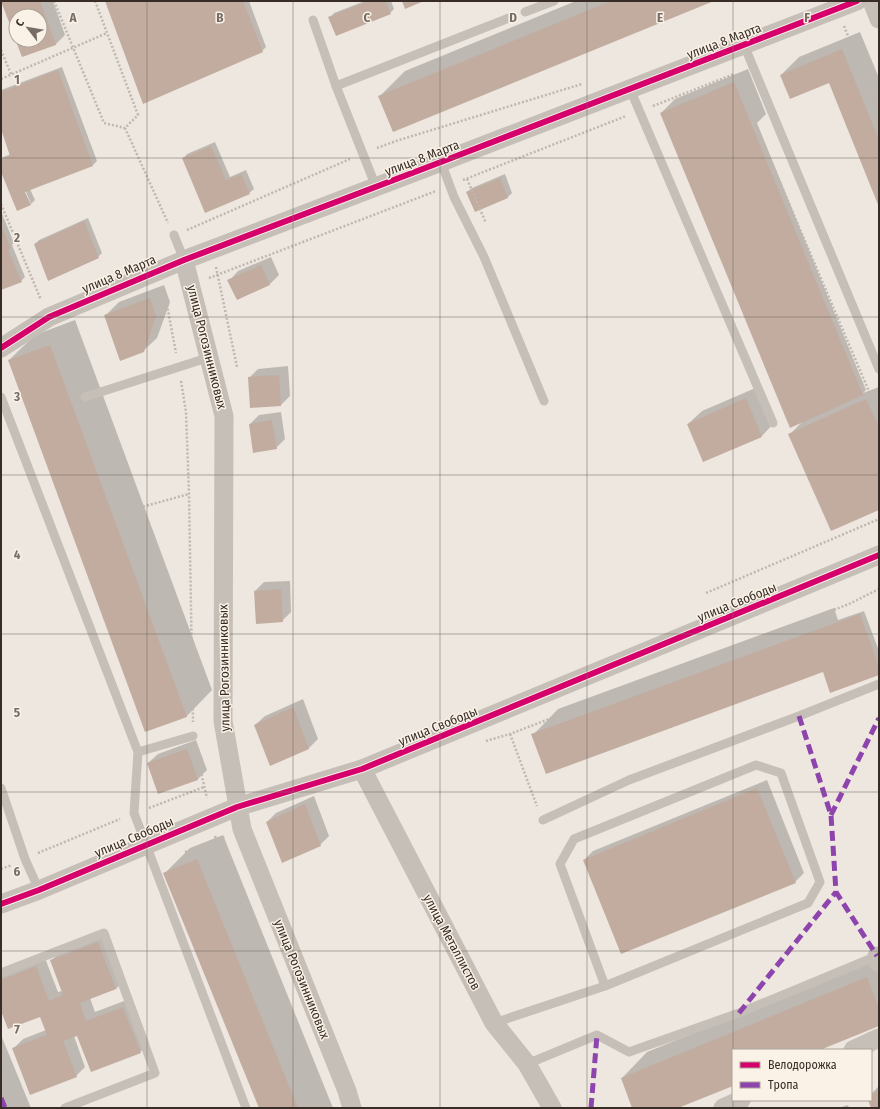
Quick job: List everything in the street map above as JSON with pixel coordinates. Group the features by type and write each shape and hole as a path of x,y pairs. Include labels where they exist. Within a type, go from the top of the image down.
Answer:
{"street":[{"name":"улица 8 Марта","path":"1,348 49,317 184,260 856,1"},
{"path":"872,1 879,19"},
{"name":"улица Рогозинниковых","path":"184,260 224,416 223,721 237,807 242,829 347,1091 352,1108"},
{"name":"улица Свободы","path":"1,904 39,890 145,844 237,807 362,769 879,555"},
{"name":"улица Металлистов","path":"362,769 494,1023 527,1064 552,1108"},
{"path":"855,1049 879,1038"},
{"path":"723,1108 739,1101"}],"lane":[{"path":"525,12 554,1"},
{"path":"336,86 509,18"},
{"path":"313,20 336,86 376,187"},
{"path":"744,45 879,369"},
{"path":"630,89 773,423"},
{"path":"441,162 450,186 484,257 544,401"},
{"path":"174,235 184,260"},
{"path":"84,397 210,357"},
{"path":"1,397 138,752 134,813 246,1108"},
{"path":"542,820 629,780 800,716 879,684"},
{"path":"138,752 193,736"},
{"path":"494,1023 605,986 808,903 820,882 781,773 756,765 574,839 560,864 605,986"},
{"path":"1,788 25,859 39,890"},
{"path":"1,973 104,933 156,1073 65,1108"},
{"path":"527,1064 597,1034 629,1052 739,1013 878,960"}],"path":[{"path":"54,1 104,123 125,128"},
{"path":"95,1 138,115 125,128"},
{"path":"1,79 107,33"},
{"path":"854,49 879,112"},
{"path":"1,50 11,74"},
{"path":"165,292 218,276 734,74 879,415"},
{"path":"125,128 174,235 396,140 587,83"},
{"path":"467,179 486,223"},
{"path":"1,204 37,294 49,317"},
{"path":"201,224 218,276 237,367"},
{"path":"120,513 189,494"},
{"path":"706,593 879,519"},
{"path":"510,734 542,820"},
{"path":"1,869 134,813 204,787"}],"building":[{"path":"1,1 40,1 43,8 8,8 8,20"},
{"path":"105,1 243,1 263,52 143,104"},
{"path":"369,1 385,1 391,14 336,36 328,17"},
{"path":"402,1 424,1 405,9"},
{"path":"611,1 714,1 393,132 378,96"},
{"path":"48,23 56,45 48,48"},
{"path":"19,48 48,48 22,57"},
{"path":"842,49 879,140 879,207 829,83 790,99 780,75"},
{"path":"58,70 93,166 25,192 31,205 17,211 1,172 1,160 10,156 1,129 1,92"},
{"path":"734,82 863,395 790,428 660,113"},
{"path":"211,146 226,180 241,174 250,194 205,213 182,158"},
{"path":"500,178 508,198 475,212 466,192"},
{"path":"84,221 99,258 48,281 34,244"},
{"path":"1,225 11,248 8,250 22,282 1,290"},
{"path":"261,265 270,285 237,300 227,280"},
{"path":"150,298 156,316 144,352 120,361 104,315"},
{"path":"50,345 187,717 145,732 8,360"},
{"path":"279,375 281,406 250,408 248,377"},
{"path":"746,398 762,437 703,462 687,424"},
{"path":"866,399 879,427 879,510 831,531 788,434"},
{"path":"272,420 277,449 253,453 249,424"},
{"path":"281,589 283,622 256,624 254,591"},
{"path":"860,614 879,667 879,675 830,693 823,672 546,774 531,734"},
{"path":"293,707 309,749 270,766 254,725"},
{"path":"187,749 198,780 158,794 147,763"},
{"path":"757,788 796,883 621,954 583,860"},
{"path":"305,804 321,846 282,863 266,822"},
{"path":"197,859 298,1108 259,1108 163,873"},
{"path":"98,942 116,989 80,1003 86,1021 123,1007 141,1053 91,1072 77,1036 63,1041 77,1077 30,1095 12,1048 47,1035 40,1017 8,1029 1,1011 1,980 36,966 49,1001 63,995 50,960"},
{"path":"867,977 879,1008 879,1026 822,1049 732,1049 732,1086 678,1108 632,1108 621,1078"},
{"path":"879,1091 879,1108 871,1108 868,1101 872,1101 872,1094"}],"marked path":[{"path":"799,716 831,815 836,892 877,956"},
{"path":"831,815 879,718"},
{"path":"739,1013 836,892"},
{"path":"591,1108 597,1035"},
{"path":"1,1098 5,1108"}],"cycle path":[{"path":"1,348 49,317 184,260 857,1"},
{"path":"1,904 39,890 237,807 362,769 879,555"}]}
